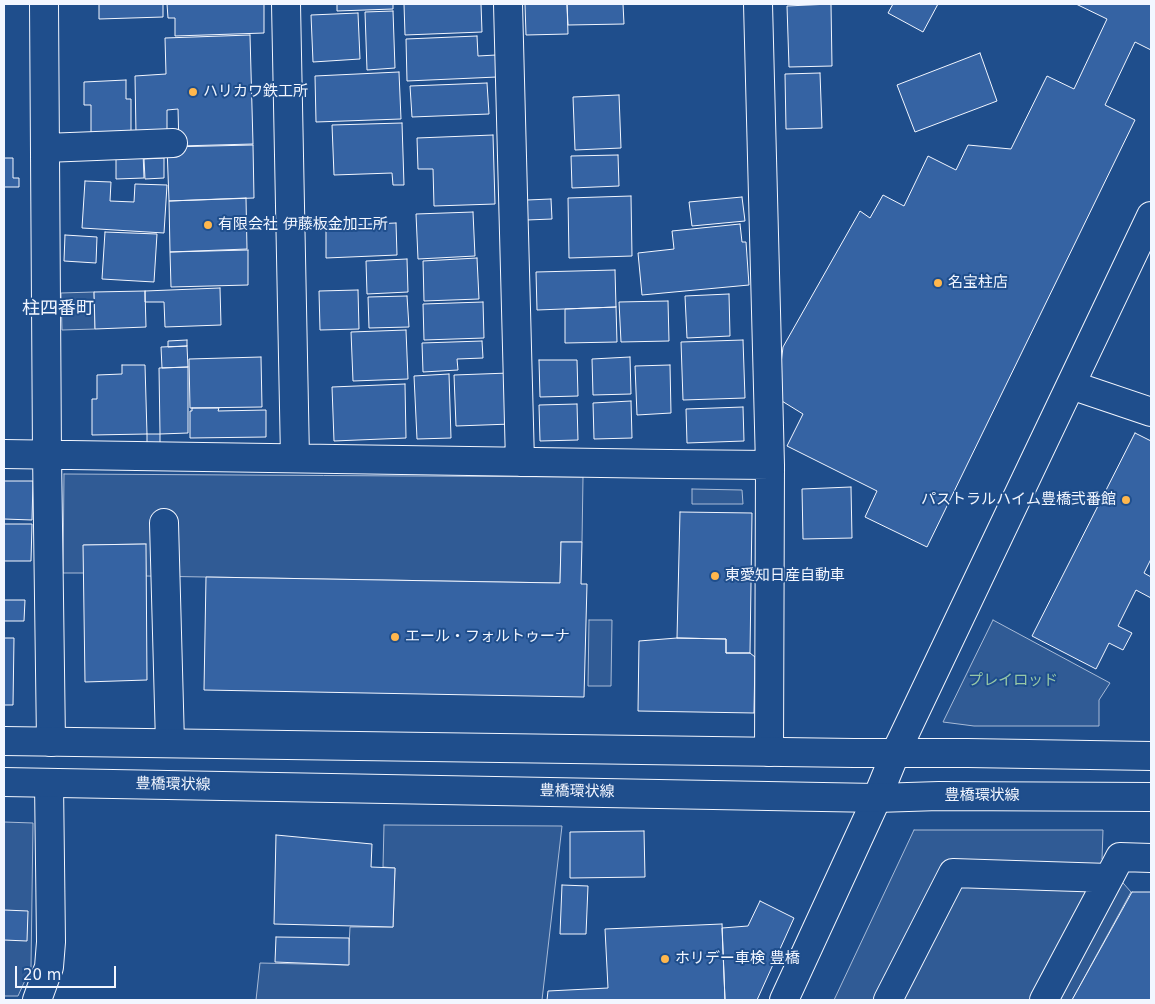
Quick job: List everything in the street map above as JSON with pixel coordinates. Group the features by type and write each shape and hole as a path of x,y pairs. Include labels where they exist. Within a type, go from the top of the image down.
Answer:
{"street":[{"path":"44,4 51,742"},
{"path":"286,4 295,458"},
{"path":"508,4 520,462"},
{"path":"758,4 770,465 769,752"},
{"path":"45,148 173,143"},
{"path":"784,1000 877,798 895,754 1071,385 1143,253 1151,216"},
{"path":"1071,385 1151,412"},
{"path":"4,454 770,465"},
{"path":"164,523 170,743"},
{"path":"4,741 1151,756"},
{"name":"豊橋環状線","path":"4,782 877,798 939,796 1151,797"},
{"path":"37,1000 49,967 51,942 49,783"},
{"path":"1044,1000 1120,857 1151,858"},
{"path":"888,1000 953,873 1109,878"}],"shaded area":[{"path":"94,292 95,329 62,330 61,293"},
{"path":"64,474 583,477 582,542 561,542 560,583 146,576 145,544 84,545 84,573 63,573"},
{"path":"692,489 742,490 743,504 692,504"},
{"path":"589,620 612,620 611,686 588,686"},
{"name":"プレイロッド","path":"993,620 1110,683 1099,700 1099,726 974,726 943,722"},
{"path":"4,822 33,823 31,967 18,996 4,996"},
{"path":"384,825 562,826 542,1000 256,1000 260,963 348,965 350,927 393,927 395,868 383,867"},
{"path":"914,830 1103,830 1102,859 1131,892 1072,1000 834,1000"}],"building":[{"path":"99,4 163,4 163,17 99,19"},
{"path":"167,4 264,4 264,33 175,36 175,18 168,18"},
{"path":"337,4 393,4 393,9 337,11"},
{"path":"404,4 481,4 482,32 405,35"},
{"path":"525,4 567,4 568,34 526,35"},
{"path":"567,4 623,4 624,24 568,25"},
{"path":"831,4 832,66 789,67 787,6"},
{"path":"893,4 938,4 923,32 888,13"},
{"name":"名宝柱店","path":"1076,4 1151,4 1151,50 1135,42 1105,105 1135,120 927,547 865,517 877,491 787,446 803,414 777,398 783,347 860,211 870,218 883,195 904,206 928,156 956,170 968,145 1011,149 1047,76 1074,89 1107,19"},
{"path":"393,11 395,68 367,70 365,12"},
{"path":"358,13 360,59 313,62 311,15"},
{"name":"ハリカワ鉄工所","path":"250,35 253,144 179,146 178,109 167,110 167,133 136,134 135,76 166,74 165,38"},
{"path":"477,36 478,56 496,55 497,77 407,81 406,39"},
{"path":"980,53 997,101 915,132 897,85"},
{"path":"399,72 401,119 316,122 315,76"},
{"path":"820,73 822,128 786,129 785,74"},
{"path":"126,80 126,99 131,99 131,136 91,137 91,105 84,105 84,82"},
{"path":"487,83 489,114 412,117 410,86"},
{"path":"619,95 621,148 575,150 573,97"},
{"path":"402,123 404,185 393,185 392,173 334,175 332,125"},
{"path":"493,135 495,204 434,206 433,169 418,169 417,138"},
{"path":"253,145 254,198 169,201 167,147"},
{"path":"143,152 144,178 116,179 116,153"},
{"path":"618,155 619,186 572,188 571,156"},
{"path":"4,158 13,158 13,178 19,178 19,187 4,187"},
{"path":"164,158 164,178 145,179 144,159"},
{"path":"85,181 111,182 110,201 134,202 135,184 167,185 164,233 82,228"},
{"path":"631,196 632,256 569,258 568,198"},
{"path":"742,197 745,221 692,226 689,202"},
{"name":"有限会社 伊藤板金加工所","path":"246,198 247,249 170,252 169,201"},
{"path":"551,199 552,219 527,220 527,200"},
{"path":"473,212 475,256 418,259 416,214"},
{"path":"396,223 397,255 326,258 326,226"},
{"path":"740,224 742,242 746,242 749,285 642,295 638,253 674,249 672,231"},
{"path":"105,232 157,234 154,282 102,279"},
{"path":"65,235 97,237 96,263 64,261"},
{"path":"248,250 248,285 171,287 170,252"},
{"path":"477,258 479,299 424,301 423,261"},
{"path":"407,259 408,292 367,294 366,261"},
{"path":"615,270 616,307 537,310 536,272"},
{"path":"220,288 221,325 165,327 164,302 145,302 145,291"},
{"path":"358,290 359,329 320,330 319,291"},
{"path":"145,291 146,327 95,329 94,292"},
{"path":"729,294 730,336 687,338 685,296"},
{"path":"407,296 409,327 369,328 368,297"},
{"path":"668,301 669,341 621,342 619,302"},
{"path":"483,302 484,338 424,340 423,304"},
{"path":"616,307 617,342 565,343 565,309"},
{"path":"406,330 408,379 353,381 351,332"},
{"path":"187,340 187,346 168,347 168,341"},
{"path":"743,340 745,398 683,400 681,342"},
{"path":"482,341 483,358 457,359 458,370 423,372 422,343"},
{"path":"187,346 188,367 162,368 161,347"},
{"path":"261,357 262,407 190,408 189,359"},
{"path":"630,357 631,394 593,395 592,359"},
{"path":"539,360 577,360 578,396 540,397"},
{"path":"122,365 145,365 147,434 92,435 92,399 97,399 97,375 122,374"},
{"path":"670,365 671,413 637,415 635,366"},
{"path":"188,367 188,433 160,434 159,368"},
{"path":"509,373 511,424 456,426 454,375"},
{"path":"449,374 451,438 417,439 414,376"},
{"path":"405,384 406,438 334,441 332,387"},
{"path":"631,401 632,438 594,439 593,403"},
{"path":"577,404 578,440 540,441 539,405"},
{"path":"743,407 744,441 687,443 686,409"},
{"path":"192,408 219,408 218,411 266,410 266,437 190,438 190,411 192,411"},
{"name":"パストラルハイム豊橋弐番館","path":"1135,433 1151,441 1151,559 1144,573 1151,577 1151,598 1136,590 1118,626 1132,633 1123,650 1109,643 1096,669 1032,636"},
{"path":"147,434 160,434 160,448 147,448"},
{"path":"4,481 33,481 32,520 4,519"},
{"path":"851,487 852,538 803,539 802,489"},
{"name":"東愛知日産自動車","path":"680,512 752,513 750,653 726,653 726,639 677,638"},
{"path":"4,524 32,524 31,561 4,561"},
{"name":"エール・フォルトゥーナ","path":"561,542 582,542 581,584 587,584 584,697 204,690 206,577 560,583"},
{"path":"146,544 147,680 85,682 83,545"},
{"path":"4,600 25,600 24,621 4,621"},
{"path":"4,638 14,638 13,705 4,705"},
{"path":"677,638 726,639 726,653 750,653 755,657 754,713 638,711 639,641"},
{"path":"644,831 645,877 570,878 570,832"},
{"path":"276,835 372,844 371,867 395,868 393,927 274,924"},
{"path":"562,885 588,886 586,934 560,934"},
{"path":"1132,892 1151,892 1151,1000 1072,1000"},
{"name":"ホリデー車検 豊橋","path":"760,901 794,918 757,1000 725,1000 722,928 748,926"},
{"path":"4,910 28,911 27,941 4,940"},
{"name":"ホリデー車検 豊橋","path":"722,924 725,1000 547,1000 548,991 608,988 605,929"},
{"path":"276,937 349,938 349,965 275,962"}],"place":[{"name":"ハリカワ鉄工所","path":"193,92"},
{"name":"有限会社 伊藤板金加工所","path":"208,225"},
{"name":"名宝柱店","path":"938,283"},
{"name":"パストラルハイム豊橋弐番館","path":"1126,500"},
{"name":"東愛知日産自動車","path":"715,576"},
{"name":"エール・フォルトゥーナ","path":"395,637"},
{"name":"ホリデー車検 豊橋","path":"665,959"}],"district":[{"name":"柱四番町","path":"58,309"}]}
